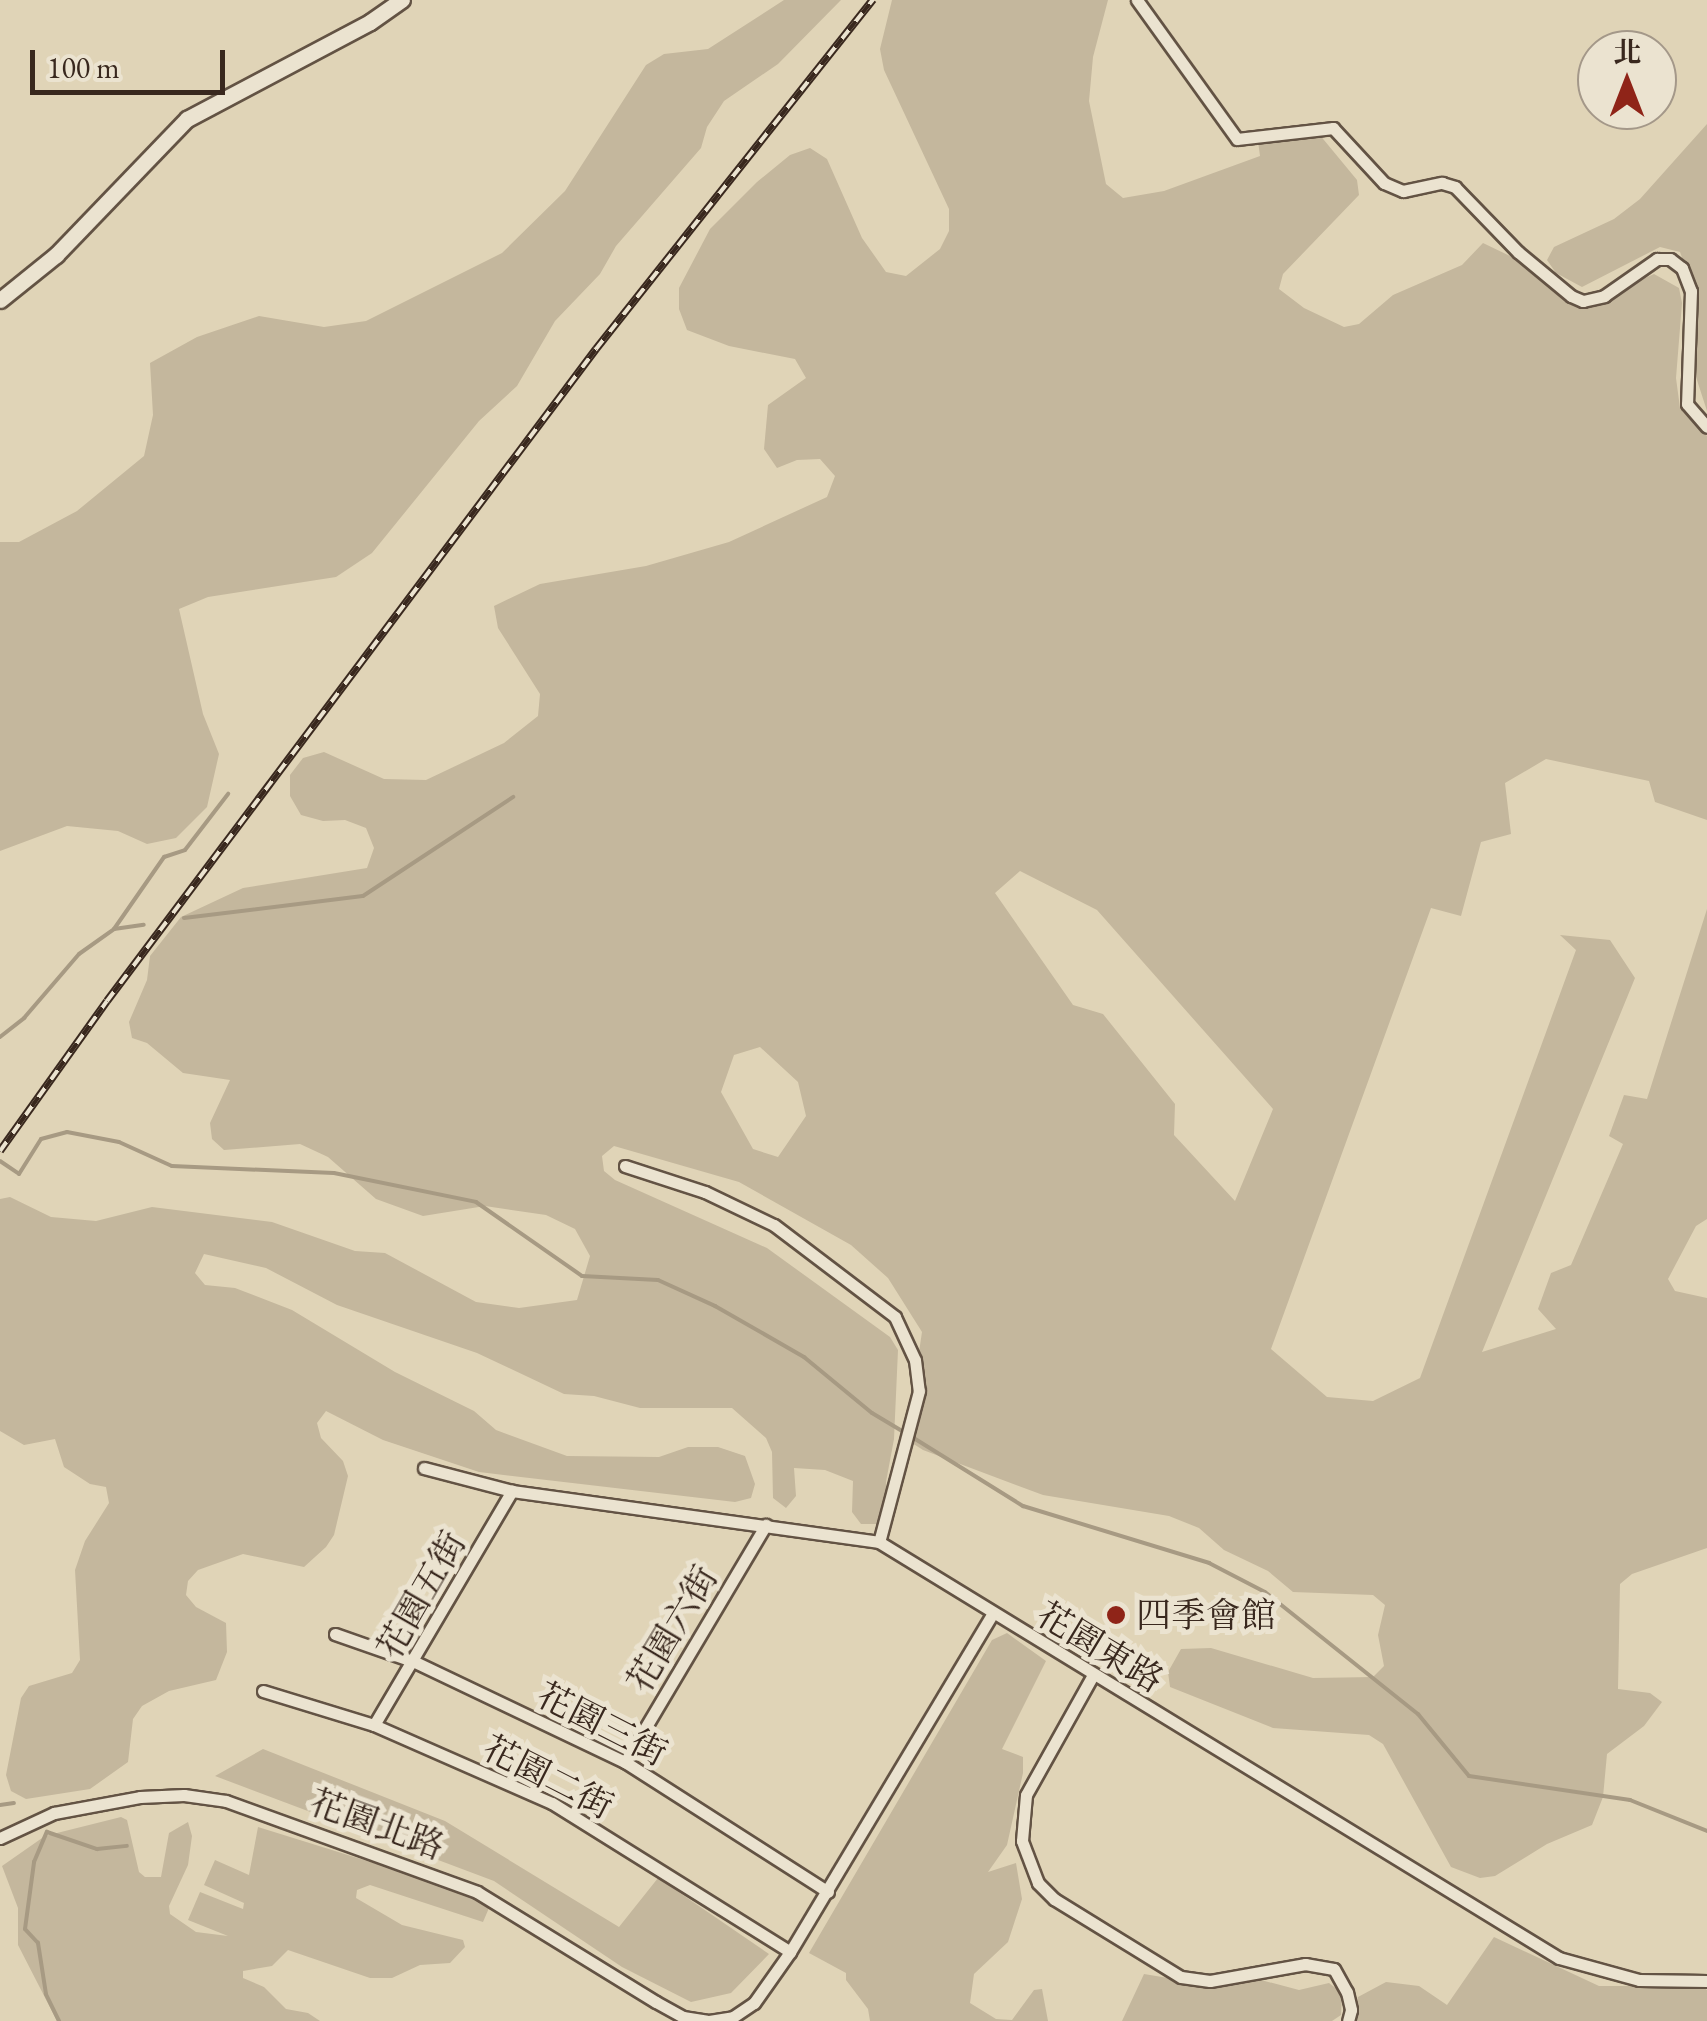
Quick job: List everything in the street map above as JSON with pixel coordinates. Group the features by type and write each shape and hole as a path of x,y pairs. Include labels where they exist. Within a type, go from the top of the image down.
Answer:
{"street":[{"path":"0,300 56,255 186,119 370,22 402,0"},
{"path":"1137,0 1237,139 1333,128 1384,183 1403,191 1442,183 1455,188 1518,252 1571,296 1584,300 1604,296 1657,259 1670,259 1682,268 1691,291 1686,404 1707,428"},
{"path":"625,1166 705,1192 774,1226 895,1317 916,1360 915,1416 878,1542"},
{"name":"花園東路","path":"424,1468 512,1491 878,1542 1559,1958 1639,1980 1707,1981"},
{"name":"花園五街","path":"374,1724 512,1491"},
{"name":"花園六街","path":"625,1762 766,1525"},
{"name":"花園北路","path":"0,1838 54,1814 140,1797 184,1795 226,1801 477,1892 683,2017 708,2021 733,2017 754,2003 790,1952 992,1614"},
{"name":"花園三街","path":"335,1634 414,1662 625,1762 828,1892"},
{"path":"1093,1675 1026,1795 1022,1841 1038,1882 1054,1899 1181,1977 1210,1981 1305,1964 1334,1969 1347,1992 1351,2010 1348,2021"},
{"name":"花園二街","path":"263,1691 374,1724 552,1803 790,1952"}],"shaded area":[{"path":"784,0 841,0 778,64 724,101 707,127 701,148 616,246 600,274 555,321 517,386 479,421 372,553 336,577 208,597 179,609 203,714 219,754 207,807 176,838 147,844 118,831 67,826 0,851 0,542 19,542 77,511 144,456 153,415 150,363 197,337 259,316 324,327 366,321 502,253 565,191 646,65 664,54 708,49"},
{"path":"892,0 1108,0 1093,57 1089,101 1106,184 1123,198 1164,191 1260,156 1258,141 1319,134 1357,180 1359,195 1283,274 1279,289 1304,308 1344,327 1359,324 1393,295 1462,265 1483,243 1510,256 1568,304 1586,305 1654,274 1679,288 1682,303 1676,378 1680,408 1707,436 1707,820 1655,802 1649,781 1546,759 1505,783 1511,834 1481,842 1461,916 1431,908 1271,1349 1327,1397 1373,1401 1420,1378 1576,950 1560,935 1610,940 1635,978 1482,1352 1556,1329 1538,1309 1551,1273 1571,1265 1623,1144 1609,1136 1624,1095 1647,1099 1707,909 1707,1219 1696,1226 1668,1279 1675,1291 1707,1298 1707,1548 1632,1574 1620,1584 1618,1689 1650,1693 1662,1702 1644,1726 1607,1754 1603,1797 1592,1825 1547,1844 1495,1876 1480,1878 1451,1867 1383,1744 1369,1735 1273,1728 1170,1687 1168,1672 1181,1649 1211,1648 1313,1678 1373,1677 1384,1666 1378,1635 1385,1605 1373,1595 1293,1592 1268,1571 1224,1550 1199,1528 1169,1516 1043,1495 923,1450 909,1441 908,1426 922,1332 888,1278 851,1245 739,1182 614,1146 602,1156 604,1171 615,1180 767,1248 890,1337 898,1350 894,1439 886,1482 887,1511 877,1524 861,1524 852,1512 853,1481 825,1470 794,1468 796,1496 786,1508 773,1498 772,1452 766,1438 732,1408 640,1408 594,1396 564,1394 477,1353 337,1305 266,1268 204,1254 195,1273 205,1285 235,1288 292,1310 395,1372 474,1411 496,1430 567,1456 659,1457 688,1447 718,1447 745,1456 755,1484 751,1498 735,1502 479,1472 383,1440 326,1411 317,1423 321,1438 343,1461 348,1476 334,1535 326,1547 304,1567 243,1554 198,1570 188,1581 186,1595 196,1607 226,1623 227,1652 216,1680 169,1691 142,1706 133,1719 128,1762 90,1789 26,1799 11,1791 6,1775 21,1698 29,1686 72,1673 80,1660 75,1570 85,1541 109,1503 106,1487 90,1484 64,1467 55,1439 24,1445 0,1431 0,1199 10,1197 51,1217 96,1221 152,1207 272,1222 355,1251 385,1253 476,1302 519,1308 577,1300 590,1256 575,1229 546,1215 485,1206 423,1216 376,1199 328,1157 300,1144 224,1150 212,1139 210,1123 230,1080 183,1073 147,1043 132,1038 129,1022 147,980 150,956 181,917 243,888 367,868 374,848 366,828 345,820 323,821 301,815 290,796 290,775 303,758 324,752 384,779 426,780 504,743 538,716 540,694 498,628 494,606 540,584 646,566 729,542 827,497 835,476 820,459 797,460 777,468 764,449 768,405 806,378 795,359 729,346 687,330 679,309 679,288 710,229 790,155 810,148 827,159 862,238 886,272 906,276 940,249 949,231 949,209 884,70 880,49","holes":["1020,871 1097,910 1273,1109 1235,1201 1174,1135 1175,1104 1103,1014 1073,1005 995,893","760,1047 798,1082 806,1116 778,1157 753,1149 721,1092 734,1055"]},
{"path":"1707,124 1707,411 1696,377 1690,280 1680,252 1660,247 1582,287 1556,273 1547,260 1554,247 1614,219 1640,199"},
{"path":"1007,1633 1046,1661 1002,1749 1023,1757 1023,1773 1007,1845 988,1872 1016,1863 1022,1899 1008,1942 974,1974 970,2003 996,2019 1012,2020 1034,1990 1042,1989 1048,2021 870,2021 868,2009 846,1980 846,1973 809,1953 992,1640"},
{"path":"263,1749 445,1821 619,1927 658,1878 769,1954 731,1993 691,2002 622,1967 494,1881 215,1776"},
{"path":"121,1817 127,1820 139,1872 145,1877 161,1877 169,1833 188,1822 192,1836 188,1865 169,1906 170,1914 196,1932 228,1936 188,1920 200,1892 243,1909 244,1903 204,1885 215,1860 249,1875 258,1827 470,1893 489,1908 483,1922 370,1885 357,1890 356,1898 402,1925 463,1940 465,1947 450,1963 420,1965 392,1978 370,1978 288,1950 272,1966 243,1971 243,1978 264,1987 286,2009 308,2013 320,2021 57,2021 18,1945 18,1908 2,1866 45,1836"},
{"path":"1494,1937 1599,1986 1702,1986 1707,1990 1707,2021 1352,2021 1358,1997 1386,1982 1419,1986 1447,2005"},
{"path":"1144,1974 1198,1983 1261,1980 1299,1990 1329,1983 1342,1993 1341,2015 1332,2021 1122,2021"}],"waterway":[{"path":"114,929 164,857 185,850 228,794"},
{"path":"184,918 363,896 513,797"},
{"path":"0,1037 24,1018 79,954 114,929 144,925"},
{"path":"0,1161 19,1174 41,1139 67,1132 119,1142 172,1166 334,1173 476,1202 582,1276 658,1280 715,1306 804,1357 872,1413 904,1432"},
{"path":"912,1437 1023,1506 1209,1563 1265,1592 1418,1714 1469,1776 1630,1800 1707,1831"},
{"path":"0,1805 14,1803"},
{"path":"59,2021 46,1994 38,1943 25,1929 34,1862 47,1832 97,1849 127,1846"}],"railway":[{"path":"0,1151 107,1001 596,349 873,0"}],"place":[{"name":"四季會館","path":"1116,1615"}]}
